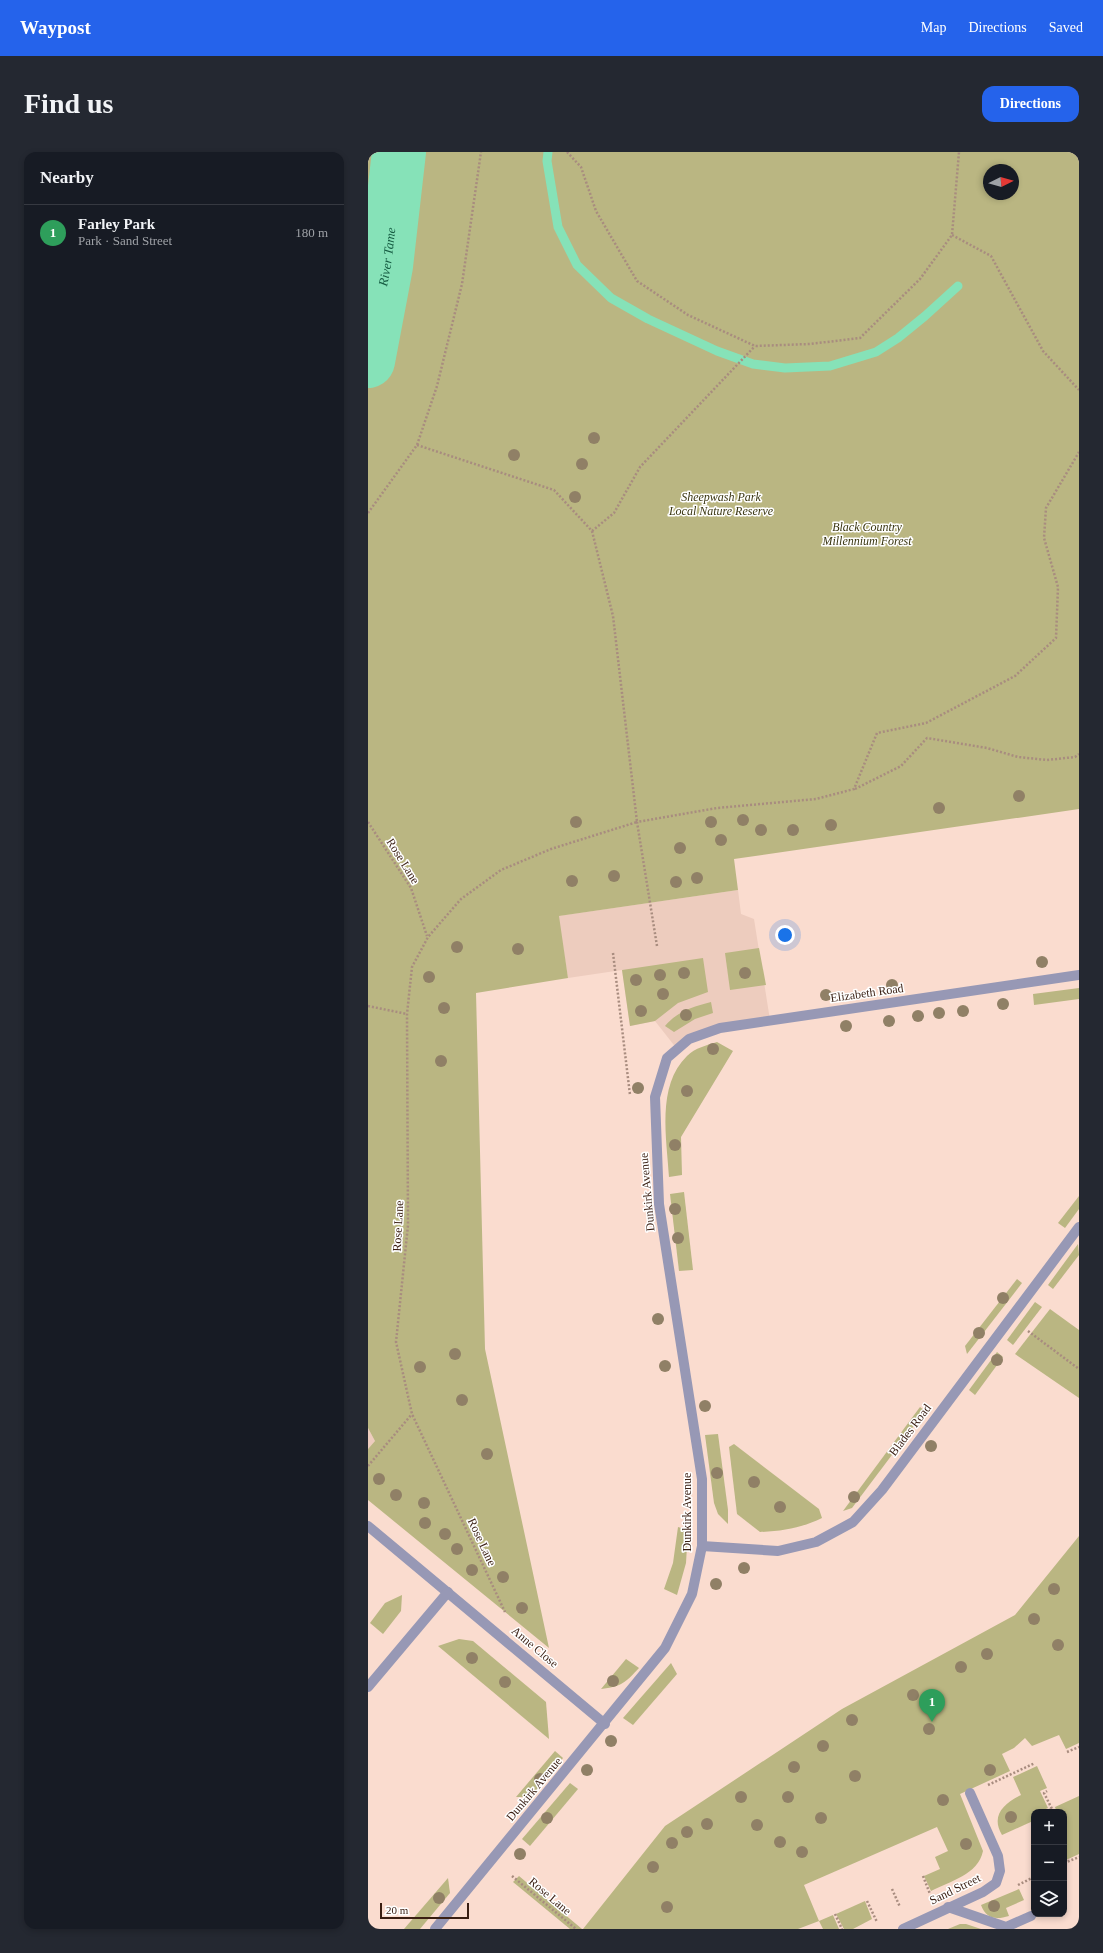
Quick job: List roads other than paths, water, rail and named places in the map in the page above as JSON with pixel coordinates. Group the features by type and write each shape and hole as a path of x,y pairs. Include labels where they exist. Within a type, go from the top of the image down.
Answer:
{"street":[{"name":"Elizabeth Road","path":"667,1058 689,1039 720,1028 1079,975"},
{"name":"Dunkirk Avenue","path":"434,1929 605,1724 666,1648 692,1594 702,1546 702,1479 659,1204 655,1097 667,1058"},
{"name":"Blades Road","path":"702,1546 778,1551 816,1542 853,1522 882,1490 1079,1226"},
{"name":"Anne Close","path":"368,1526 605,1724"},
{"path":"368,1687 448,1592"},
{"name":"Sand Street","path":"903,1929 983,1892 996,1883 1000,1871 998,1856 970,1793"},
{"path":"948,1908 1006,1927 1031,1916"}],"waterway":[{"name":"River Tame","path":"368,361 386,266 399,152"},
{"path":"548,152 547,161 558,227 577,265 611,298 648,319 717,351 753,364 785,368 830,366 876,352 898,338 958,286"}],"place":[{"name":"Farley Park","path":"932,1722"}],"park label":[{"name":"Sheepwash Park Local Nature Reserve","path":"721,504"},
{"name":"Black Country Millennium Forest","path":"867,534"}]}
